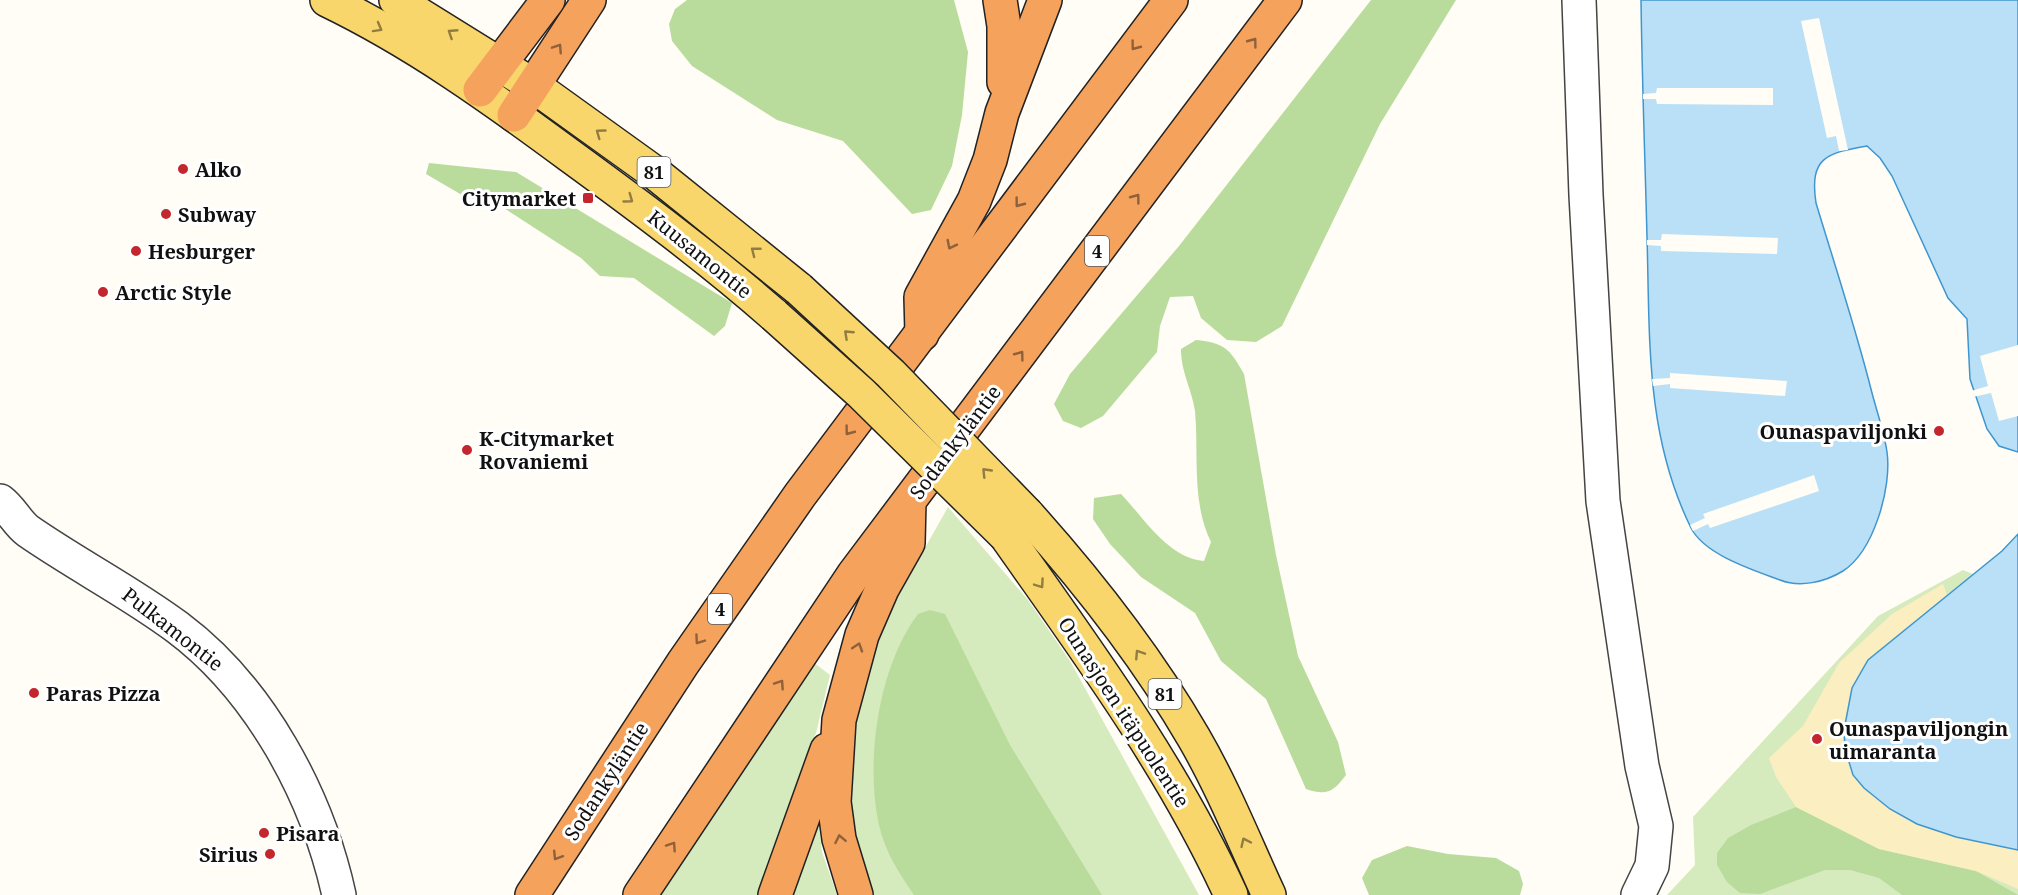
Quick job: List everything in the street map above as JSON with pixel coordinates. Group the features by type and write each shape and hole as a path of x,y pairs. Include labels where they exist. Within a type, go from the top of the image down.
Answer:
{"highway":[{"path":"480,90 548,0"},
{"path":"514,114 589,0"},
{"path":"1000,0 1004,26 1002,113"},
{"path":"922,334 921,297 974,201 990,160 1002,113 1045,0"},
{"name":"Sodankyläntie","path":"532,895 689,654 800,495 1171,0"},
{"name":"Sodankyläntie","path":"640,895 854,574 1285,0"},
{"path":"775,895 801,817 839,720 862,635 882,589 908,543 909,502"},
{"path":"839,720 834,802 839,839 856,895"}],"main road":[{"name":"Kuusamontie","path":"327,0 437,61 514,114 676,233 1017,525"},
{"name":"Kuusamontie","path":"396,0 534,86 655,173 800,289 891,374 1017,525"},
{"name":"Ounasjoen itäpuolentie","path":"1017,525 1091,655 1159,761 1232,895"},
{"name":"Ounasjoen itäpuolentie","path":"1017,525 1075,568 1130,640 1194,738 1269,895"}],"street":[{"path":"1579,0 1586,195 1603,501 1642,766 1656,826 1652,866 1638,895"},
{"name":"Pulkamontie","path":"0,501 12,510 13,527 134,596 179,628 220,663 238,683 258,708 296,776 323,841 339,895"}],"green space":[{"path":"687,0 954,0 968,52 962,115 952,166 931,210 912,214 843,141 777,120 692,66 672,41 669,24 675,9"},
{"path":"1371,0 1456,0 1380,124 1282,326 1256,342 1227,340 1201,318 1193,296 1170,297 1160,326 1157,352 1103,416 1081,428 1063,421 1054,404 1070,374 1179,246"},
{"path":"429,163 516,172 732,303 725,326 714,336 634,278 600,276 581,258 496,203 467,198 426,174"},
{"path":"1196,340 1214,343 1226,349 1244,374 1276,555 1298,656 1338,742 1346,775 1329,791 1319,792 1306,789 1266,699 1221,661 1195,613 1141,577 1110,544 1093,519 1094,498 1121,494 1168,545 1179,553 1204,561 1211,542 1198,494 1195,411 1181,349"},
{"path":"948,507 1028,600 1070,661 1199,895 871,895 850,828 854,718 877,641 890,610"},
{"path":"1963,570 1973,574 1880,649 2000,848 2018,850 2018,895 1667,895 1695,865 1693,817 1878,616"},
{"path":"930,610 945,614 1010,745 1102,895 914,895 898,870 885,844 875,800 875,745 878,716 884,687 904,636 918,614"},
{"path":"813,662 830,675 816,733 760,895 659,895"},
{"path":"816,800 822,852 837,895 788,895"},
{"path":"1796,807 1879,849 1976,871 2018,895 1902,895 1879,878 1850,870 1825,870 1760,894 1740,893 1727,882 1717,865 1717,853 1728,838 1751,825"},
{"path":"1407,846 1448,854 1496,858 1519,871 1523,884 1520,895 1369,895 1362,878 1372,860"}],"sand":[{"name":"Ounaspaviljongin uimaranta","path":"1943,584 1947,595 1868,660 1852,688 1956,837 2018,850 2018,889 1976,871 1879,849 1796,807 1776,777 1769,758 1803,726 1839,663 1892,614"}],"water":[{"path":"1641,0 2018,0 2018,452 1999,446 1987,429 1970,379 1967,319 1948,298 1892,176 1880,158 1867,146 1831,155 1824,160 1815,176 1816,203 1866,369 1884,437 1888,466 1883,500 1872,534 1864,549 1843,571 1820,581 1804,584 1788,582 1718,554 1698,538 1691,528 1676,493 1665,457 1658,421 1650,349"},
{"path":"2018,534 2018,850 1956,837 1917,824 1890,809 1864,788 1853,775 1845,749 1844,730 1852,688 1868,660 2002,551"}],"pier":[{"path":"1819,18 1848,150 1839,151 1836,136 1827,138 1801,21"},
{"path":"1657,88 1773,88 1773,105 1657,104 1656,99 1643,99 1643,94 1656,93"},
{"path":"1662,234 1778,238 1777,254 1661,251 1661,246 1647,245 1647,240 1661,240"},
{"path":"2018,345 2018,416 1999,421 1991,393 1973,397 1971,391 1988,386 1980,356"},
{"path":"1670,373 1787,381 1785,396 1670,388 1670,384 1653,386 1652,379 1670,378"},
{"path":"1814,475 1819,491 1710,528 1708,524 1693,531 1690,525 1705,518 1703,514"}],"place":[{"name":"Alko","path":"183,169"},
{"name":"Citymarket","path":"588,198"},
{"name":"Subway","path":"166,214"},
{"name":"Hesburger","path":"136,251"},
{"name":"Arctic Style","path":"103,292"},
{"name":"Ounaspaviljonki","path":"1939,431"},
{"name":"K-Citymarket Rovaniemi","path":"467,450"},
{"name":"Paras Pizza","path":"34,693"},
{"name":"Ounaspaviljongin uimaranta","path":"1817,739"},
{"name":"Pisara","path":"264,833"},
{"name":"Sirius","path":"270,854"}]}
